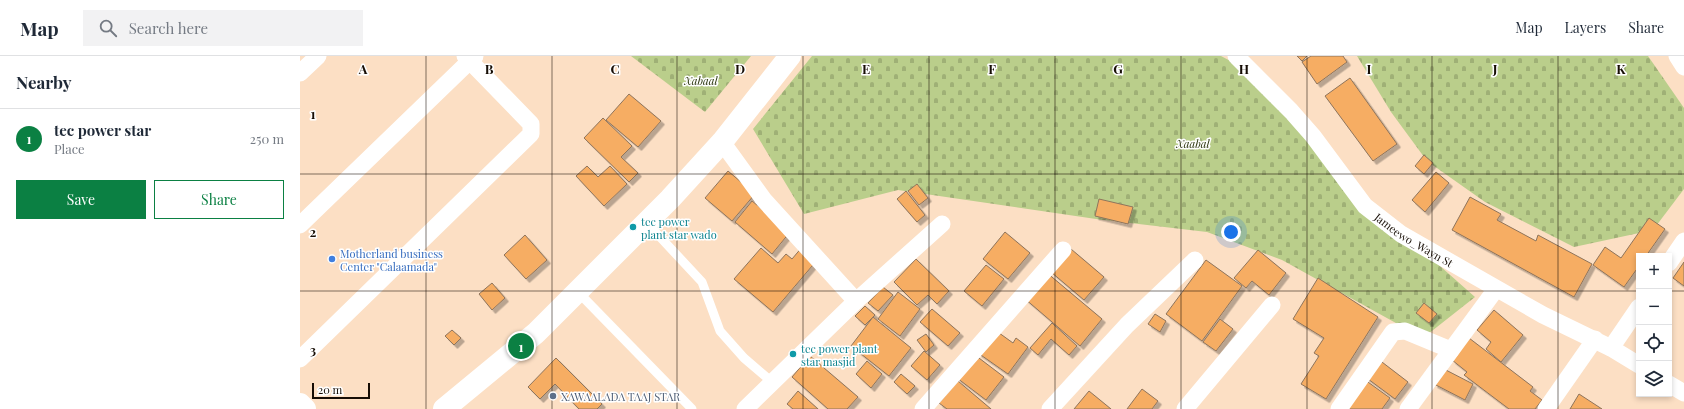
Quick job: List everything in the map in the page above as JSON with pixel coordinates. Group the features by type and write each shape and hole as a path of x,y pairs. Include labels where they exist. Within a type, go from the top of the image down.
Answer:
{"street":[{"path":"300,73 318,56"},
{"path":"444,409 536,333 646,223 722,142 790,56"},
{"name":"Jameewo_Wayn St","path":"1236,56 1291,111 1312,136 1365,206 1401,234 1496,289 1544,315 1595,339 1636,363"},
{"path":"300,225 470,58 531,124 531,134 300,359"},
{"path":"722,142 764,200 856,301"},
{"path":"745,409 856,301 942,224"},
{"path":"1672,259 1684,241"},
{"path":"923,409 1063,250"},
{"path":"1050,409 1127,325 1195,260"},
{"path":"1408,409 1496,289"},
{"path":"1185,409 1272,305"},
{"path":"1611,348 1636,311"},
{"path":"1339,409 1393,332 1405,331 1451,350"},
{"path":"1546,409 1595,339"},
{"path":"1672,386 1684,393"},
{"path":"300,404 305,409"}],"lane":[{"path":"646,223 702,282 720,331 744,358 772,382"},
{"path":"577,291 692,409"}],"green space":[{"name":"Xabaal","path":"631,56 751,56 705,112"},
{"name":"Xaabal","path":"812,56 1221,56 1253,73 1353,189 1475,297 1423,338 1282,260 1207,232 1096,219 898,190 804,214 753,129"},
{"path":"1357,56 1648,56 1684,108 1684,189 1653,230 1574,247 1485,202 1427,161 1391,112"}],"building":[{"path":"1297,56 1307,56 1302,61"},
{"path":"1311,56 1343,56 1347,62 1317,84 1302,62"},
{"path":"1350,78 1397,144 1373,161 1325,96"},
{"path":"629,94 661,121 638,147 606,120"},
{"path":"603,118 632,146 621,157 638,173 629,182 584,138"},
{"path":"1424,155 1433,163 1424,174 1415,166"},
{"path":"587,166 598,177 610,166 627,184 604,206 576,176"},
{"path":"728,171 755,194 732,221 705,198"},
{"path":"1436,172 1449,183 1425,212 1412,200"},
{"path":"917,184 928,198 919,205 908,191"},
{"path":"906,191 925,215 917,222 897,199"},
{"path":"1470,197 1501,214 1497,220 1536,241 1538,235 1592,264 1574,297 1452,230"},
{"path":"1099,199 1133,207 1128,224 1095,216"},
{"path":"752,201 790,232 772,254 735,222"},
{"path":"1649,218 1665,229 1648,253 1636,253 1636,270 1624,287 1593,265 1605,247 1621,258"},
{"path":"1005,232 1030,253 1008,279 983,259"},
{"path":"525,235 547,260 526,279 504,255"},
{"path":"803,246 818,259 773,312 734,279 761,248 778,263 786,254 792,259"},
{"path":"1071,249 1104,277 1084,300 1051,272"},
{"path":"1258,250 1286,273 1269,295 1252,281 1246,288 1234,278"},
{"path":"916,259 949,291 937,304 928,295 917,305 894,282"},
{"path":"1206,260 1242,286 1202,341 1166,314"},
{"path":"1684,262 1684,286 1673,278"},
{"path":"986,265 1004,279 982,306 964,291"},
{"path":"1046,272 1102,319 1080,346 1024,298"},
{"path":"1318,278 1378,317 1326,399 1301,384 1319,356 1314,353 1324,338 1293,319"},
{"path":"492,283 505,298 492,310 479,294"},
{"path":"883,287 893,295 878,311 868,303"},
{"path":"898,292 920,309 900,336 878,319"},
{"path":"1424,303 1437,314 1429,323 1416,313"},
{"path":"865,306 875,315 865,325 855,316"},
{"path":"932,309 960,333 948,346 920,322"},
{"path":"1494,310 1523,335 1501,362 1486,349 1491,342 1477,330"},
{"path":"1155,314 1166,321 1160,332 1148,324"},
{"path":"873,317 911,348 889,376 851,346"},
{"path":"1220,319 1233,329 1216,351 1203,342"},
{"path":"1052,323 1077,346 1069,355 1051,339 1038,355 1030,348"},
{"path":"452,330 461,338 454,345 445,336"},
{"path":"995,330 1013,343 1016,338 1028,347 1008,374 978,353"},
{"path":"926,334 934,345 926,352 917,340"},
{"path":"1469,338 1533,387 1530,391 1542,400 1535,409 1509,409 1464,375 1467,372 1452,360"},
{"path":"924,351 940,365 927,380 911,366"},
{"path":"975,355 1004,377 986,400 957,378"},
{"path":"810,356 858,397 847,409 828,409 792,377"},
{"path":"556,358 602,404 597,409 579,409 555,384 540,399 528,387"},
{"path":"1378,359 1408,382 1395,399 1364,376"},
{"path":"867,361 882,374 871,388 856,374"},
{"path":"1442,368 1473,384 1465,400 1434,384"},
{"path":"901,374 915,386 907,394 894,382"},
{"path":"1361,377 1390,398 1382,409 1337,409"},
{"path":"958,381 991,409 947,409 939,403"},
{"path":"1142,389 1158,401 1152,409 1127,409"},
{"path":"798,391 818,409 793,409 787,404"},
{"path":"1089,391 1111,409 1074,409"},
{"path":"1579,394 1602,409 1570,409"}],"place":[{"name":"tec power plant star wado","path":"633,227"},
{"name":"Motherland business Center \"Calaamada\"","path":"332,259"},
{"name":"tec power star","path":"521,346"},
{"name":"tec power plant star masjid","path":"793,354"},
{"name":"XAWAALADA TAAJ STAR","path":"553,396"}]}
